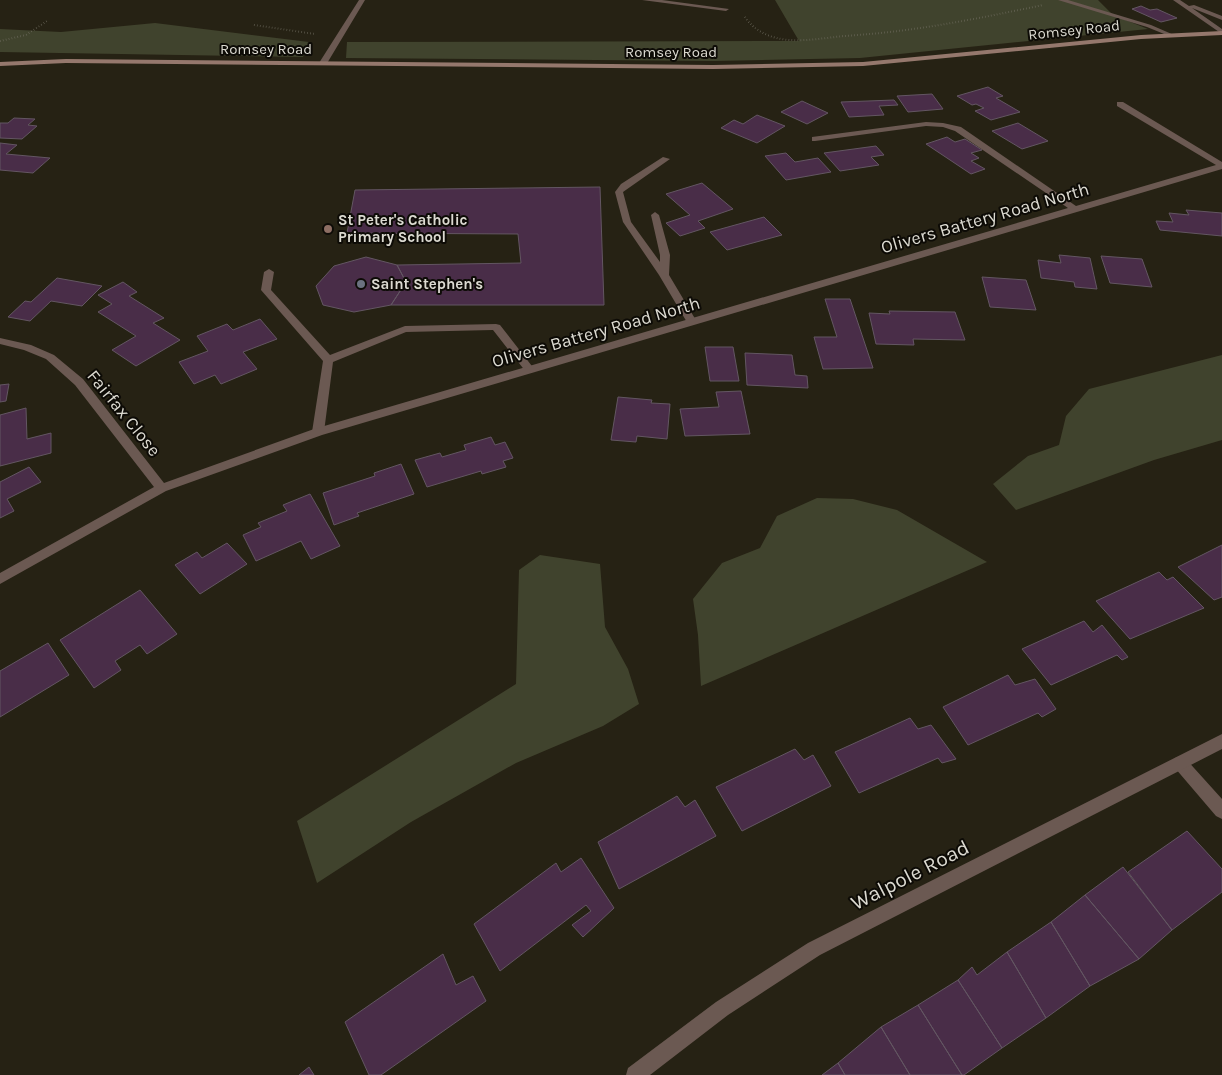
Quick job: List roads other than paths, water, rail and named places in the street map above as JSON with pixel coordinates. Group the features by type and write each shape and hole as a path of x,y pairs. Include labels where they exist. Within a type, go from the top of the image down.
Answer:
{"main road":[{"name":"Romsey Road","path":"0,64 66,61 119,63 714,67 863,64 1171,35 1222,33"},
{"name":"Romsey Road","path":"0,69 119,63"}],"street":[{"path":"323,63 362,0"},
{"path":"645,0 709,3 726,9"},
{"path":"1063,0 1149,26 1171,35"},
{"path":"1176,0 1222,18"},
{"path":"1176,0 1222,33"},
{"path":"1120,104 1222,166"},
{"path":"815,139 926,124 958,129 1076,210"},
{"path":"666,159 624,186 619,192 627,222 664,275 692,322"},
{"name":"Olivers Battery Road North","path":"0,579 162,488 318,432 1222,166"},
{"path":"655,215 665,256 664,275"},
{"path":"269,272 266,290 328,360 318,432"},
{"path":"328,360 405,329 496,327 530,370"},
{"name":"Fairfax Close","path":"0,341 27,347 50,357 80,382 162,488"},
{"name":"Walpole Road","path":"635,1075 683,1035 772,973 814,949 1222,741"},
{"path":"1180,763 1222,811"}],"place":[{"name":"St Peter's Catholic Primary School","path":"328,229"},
{"name":"Saint Stephen's","path":"361,284"}]}
